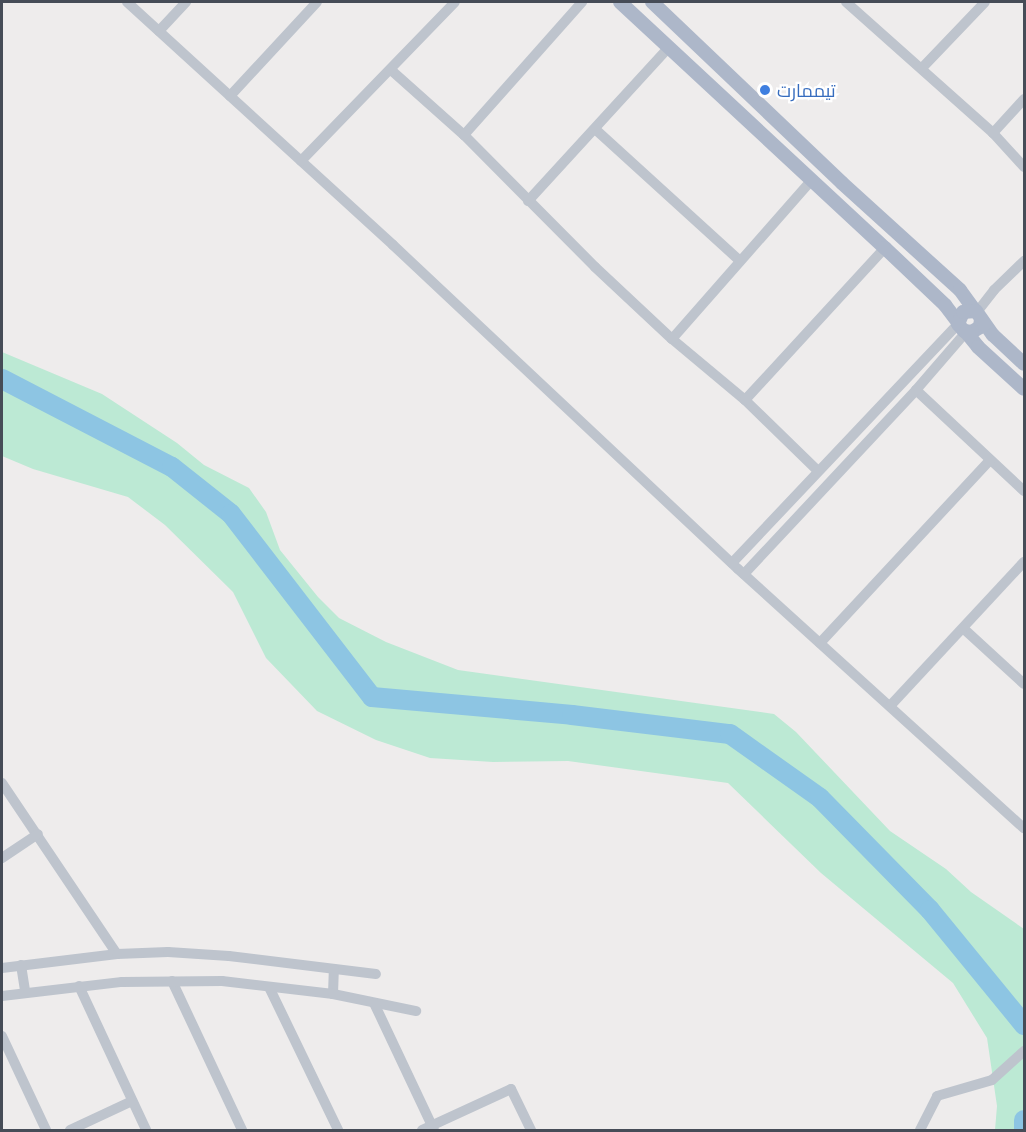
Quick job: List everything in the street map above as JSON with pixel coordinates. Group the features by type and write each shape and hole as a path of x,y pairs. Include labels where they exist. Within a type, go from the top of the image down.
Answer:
{"main road":[{"path":"620,2 885,248 945,306 978,347 1024,389"},
{"path":"652,2 842,183 960,290 993,335 1024,364"},
{"path":"961,326 963,312 978,314"},
{"path":"961,326 977,330 978,314"}],"street":[{"path":"127,2 732,563 1024,828"},
{"path":"159,30 186,2"},
{"path":"230,96 317,2"},
{"path":"301,161 455,2"},
{"path":"464,135 582,2"},
{"path":"846,2 993,133 1024,167"},
{"path":"922,68 984,2"},
{"path":"528,201 669,47"},
{"path":"391,70 464,135 528,201 672,339 745,400 818,471"},
{"path":"993,133 1024,99"},
{"path":"595,129 739,260"},
{"path":"672,339 739,260 811,181"},
{"path":"745,400 885,248"},
{"path":"978,314 994,291 1024,261"},
{"path":"732,563 818,471 961,326"},
{"path":"744,574 916,390 961,326"},
{"path":"916,390 1024,491"},
{"path":"820,643 990,460"},
{"path":"890,706 1024,562"},
{"path":"964,629 1024,684"},
{"path":"2,783 117,954"},
{"path":"2,858 38,834"},
{"path":"2,969 117,954 168,952 230,956 376,974"},
{"path":"21,965 25,991"},
{"path":"333,994 334,969"},
{"path":"172,981 242,1131"},
{"path":"2,996 25,991 79,986 222,981 333,994 416,1011"},
{"path":"79,986 146,1131"},
{"path":"269,987 338,1131"},
{"path":"374,1003 430,1129 511,1089 531,1131"},
{"path":"2,1036 46,1131"},
{"path":"920,1131 938,1096 992,1080 1024,1051"},
{"path":"70,1131 132,1101"}],"green space":[{"path":"2,352 102,394 177,443 204,465 249,488 266,512 280,550 318,597 339,618 386,642 458,670 774,714 796,732 890,831 946,869 971,892 1024,929 1024,1130 995,1130 997,1106 987,1038 953,983 821,873 728,783 568,761 493,762 430,758 376,740 317,711 266,658 233,592 165,525 128,497 33,469 2,456"}],"waterway":[{"path":"2,379 172,467 231,514 372,697 572,715 730,734 820,798 930,910 1024,1025"},
{"path":"1024,1120 1024,1130"}],"place":[{"name":"تیممارت","path":"765,90"}]}
